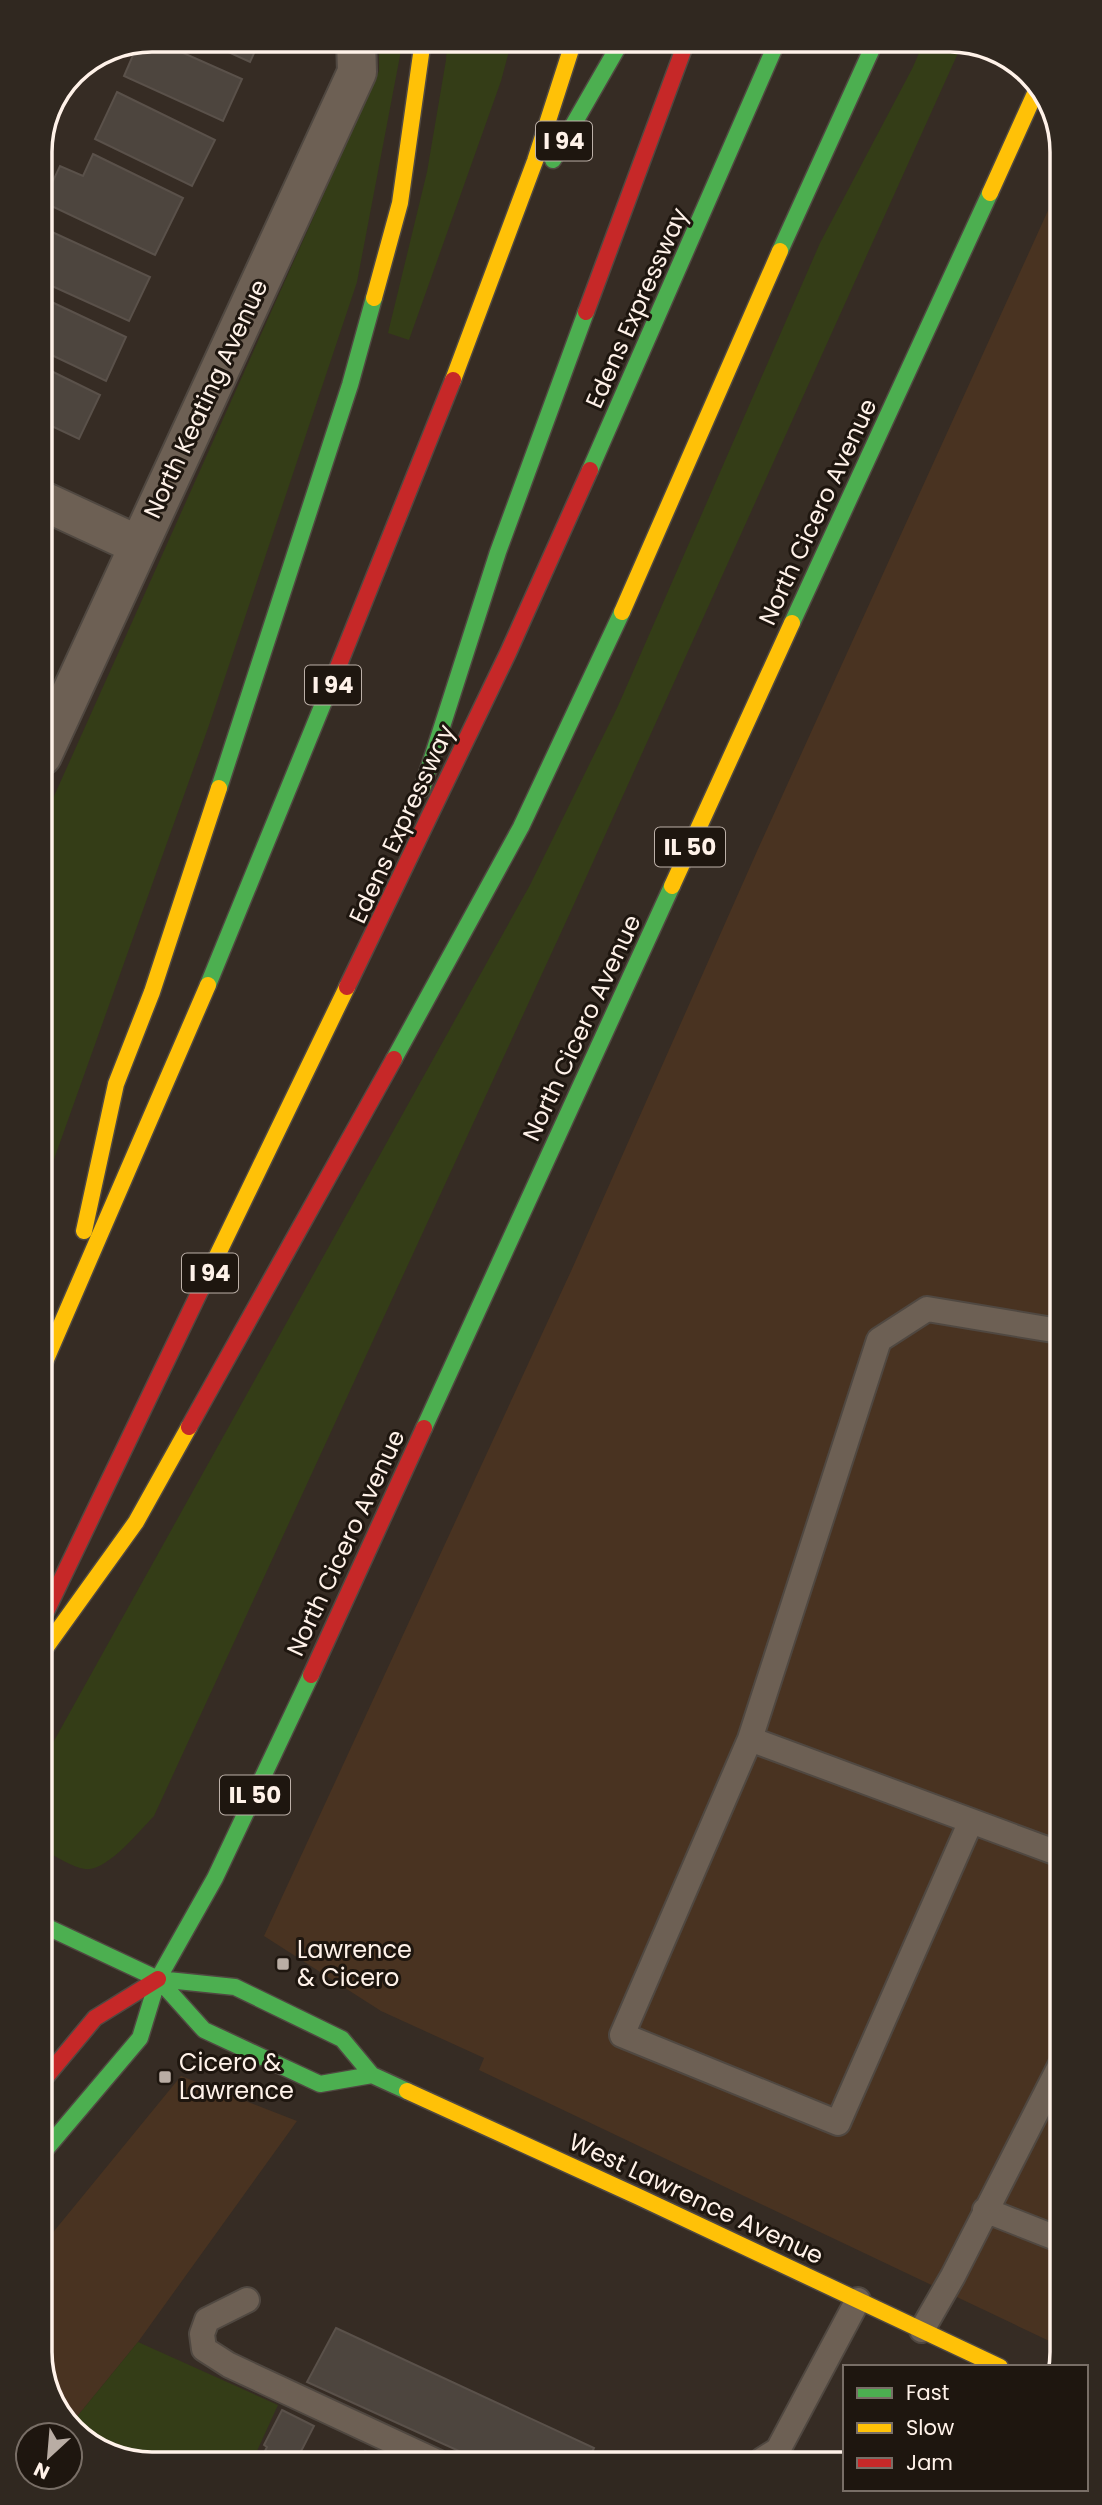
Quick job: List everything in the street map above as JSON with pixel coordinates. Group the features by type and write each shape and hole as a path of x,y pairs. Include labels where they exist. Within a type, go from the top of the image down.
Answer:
{"main road":[{"path":"65,1318 116,1084 152,992 354,372 400,203 421,52"},
{"name":"I 94","path":"52,1345 287,798 449,393 535,161 569,53"},
{"name":"I 94","path":"506,241 615,53"},
{"name":"I 94","path":"376,931 498,552 682,53"},
{"name":"Edens Expressway","path":"52,1599 376,931 542,577 772,53"},
{"path":"52,1638 136,1522 526,819 614,629 870,53"},
{"name":"North Cicero Avenue","path":"52,2142 140,2038 158,1979 215,1878 269,1766 1033,97"},
{"name":"West Lawrence Avenue","path":"52,1930 158,1979 235,1987 342,2039 372,2075 996,2365"},
{"name":"North Cicero Avenue","path":"52,2070 95,2018 158,1979"},
{"name":"West Lawrence Avenue","path":"158,1979 204,2030 320,2084 372,2075"}],"street":[{"name":"North Keating Avenue","path":"53,732 357,72 356,52"},
{"path":"53,505 138,545"}],"lane":[{"path":"971,1821 838,2123 622,2035 750,1739 879,1340 927,1309 1050,1330"},
{"path":"750,1739 1050,1850"},
{"path":"922,2330 953,2276 1050,2085"},
{"path":"985,2210 1050,2236"},
{"path":"247,2300 207,2320 202,2334 204,2349 229,2365 416,2452"},
{"path":"775,2452 858,2300"}],"shaded area":[{"path":"1050,206 1050,2341 479,2070 484,2058 381,2011 264,1936 572,1269 758,849"},
{"path":"181,2076 297,2121 138,2342 76,2418 58,2385 52,2353 52,2234"}],"green space":[{"path":"379,52 401,52 357,282 208,728 53,1163 53,799 379,71"},
{"path":"446,52 509,52 501,81 409,340 388,333 427,172"},
{"path":"919,53 958,53 570,913 154,1816 103,1864 85,1869 70,1864 52,1855 52,1744 530,885 618,706 820,243"},
{"path":"138,2342 278,2405 256,2452 133,2451 102,2439 84,2425 84,2421 77,2419"}],"building":[{"path":"181,52 242,79 223,121 124,76 134,54"},
{"path":"228,52 254,52 250,62"},
{"path":"117,92 215,140 192,186 95,139"},
{"path":"93,154 183,198 155,255 53,207 53,181 60,166 83,176"},
{"path":"53,232 150,277 129,321 53,286"},
{"path":"53,303 126,337 106,381 53,356"},
{"path":"53,372 100,395 79,439 53,427"},
{"path":"336,2328 594,2448 592,2452 461,2452 307,2382"},
{"path":"282,2410 314,2426 301,2452 264,2452 267,2447 264,2445"}],"traffic: fast":[{"path":"553,160 615,53"},
{"path":"590,470 772,53"},
{"path":"780,251 870,53"},
{"path":"792,623 990,193"},
{"path":"219,788 350,385 374,298"},
{"path":"422,789 498,552 586,312"},
{"path":"394,1059 521,827 622,612"},
{"path":"208,985 332,682"},
{"path":"424,1428 672,886"},
{"path":"52,2142 140,2038 158,1979 215,1878 311,1675"},
{"path":"52,1929 158,1979 235,1987 342,2039 372,2075 407,2091"},
{"path":"158,1979 204,2030 320,2084 372,2075"}],"traffic: slow":[{"path":"374,298 400,203 421,52"},
{"path":"453,380 535,161 570,53"},
{"path":"990,193 1033,97"},
{"path":"622,612 780,251"},
{"path":"672,886 792,623"},
{"path":"84,1231 116,1084 152,992 219,788"},
{"path":"52,1344 208,985"},
{"path":"201,1289 347,987"},
{"path":"52,1638 136,1522 189,1427"},
{"path":"407,2091 996,2365"}],"traffic: jam":[{"path":"586,312 682,53"},
{"path":"332,682 453,380"},
{"path":"347,987 508,653 590,470"},
{"path":"189,1427 394,1059"},
{"path":"52,1599 201,1289"},
{"path":"311,1675 424,1428"},
{"path":"52,2070 95,2018 158,1979"}],"place":[{"name":"Lawrence & Cicero","path":"283,1964"},
{"name":"Cicero & Lawrence","path":"165,2077"}]}
